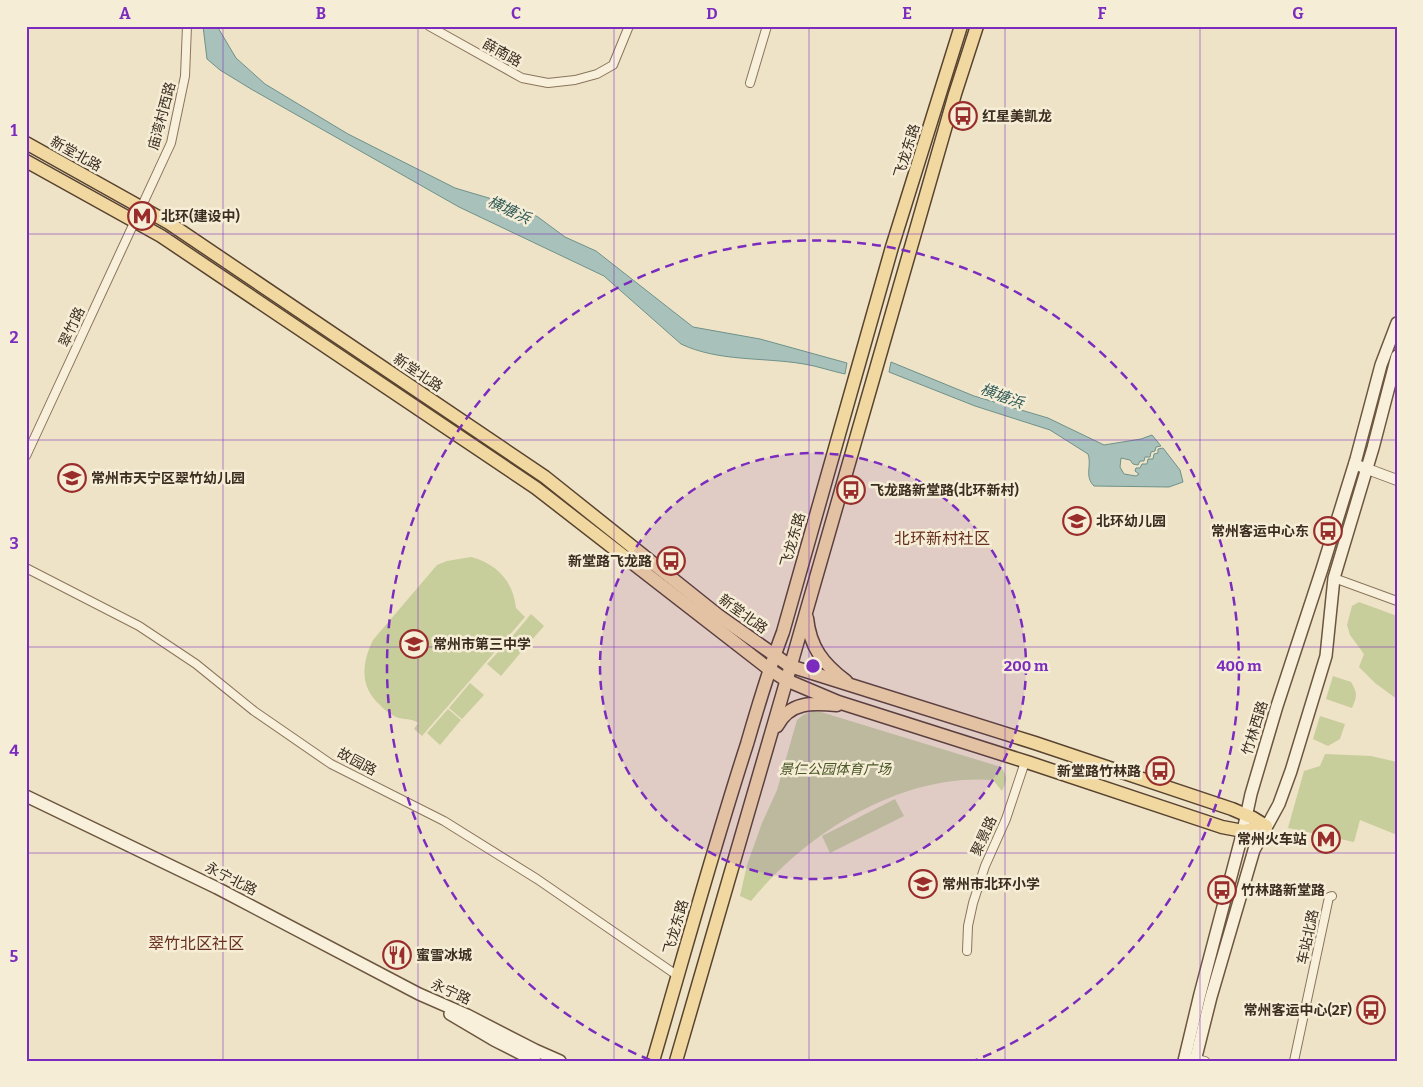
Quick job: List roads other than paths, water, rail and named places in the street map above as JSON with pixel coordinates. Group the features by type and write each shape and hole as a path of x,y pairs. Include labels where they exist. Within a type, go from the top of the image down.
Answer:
{"main road":[{"name":"飞龙东路","path":"653,1061 722,822 769,669 783,632 892,247 961,26"},
{"path":"676,1061 955,94 977,26"},
{"name":"新堂北路","path":"26,143 169,223 545,477 719,616 790,666 1035,744 1250,816 1266,826"},
{"name":"新堂北路","path":"26,161 170,242 536,488 769,669 786,680 847,705"},
{"name":"竹林西路","path":"1193,1059 1200,994 1243,831 1250,816 1251,794 1355,461 1381,365 1397,323"},
{"name":"竹林西路","path":"1193,1059 1254,850 1279,804 1288,780 1326,656 1334,578 1397,356"},
{"path":"806,613 808,629 815,648 830,669 852,686"},
{"path":"768,744 781,718 793,708 812,703 847,705 1222,826 1243,831 1266,826"},
{"name":"永宁北路","path":"26,796 218,888 419,994"},
{"name":"永宁路","path":"419,994 461,1021 535,1061"},
{"name":"永宁路","path":"419,994 560,1061"}],"street":[{"name":"庙湾村西路","path":"142,208 170,143 185,76 187,26"},
{"name":"薛南路","path":"429,26 522,78 548,83 590,76 613,65 629,26"},
{"path":"750,83 767,26"},
{"name":"翠竹路","path":"26,456 142,208"},
{"path":"1355,461 1397,480"},
{"path":"1367,466 1397,474"},
{"name":"故园路","path":"26,568 139,626 196,664 254,711 331,764 444,821 537,879 678,976"},
{"path":"1334,578 1397,601"},
{"name":"聚景路","path":"967,951 968,926 973,903 985,866 1006,819 1025,762"},
{"name":"车站北路","path":"1294,1061 1317,965 1333,899 1332,896 1329,897 1317,965 1298,1061"}],"water":[{"name":"横塘浜","path":"203,26 217,26 236,58 265,84 348,134 455,188 519,207 538,217 565,237 596,251 693,327 760,339 847,363 845,374 804,364 710,354 681,344 604,276 459,207 220,70 207,59"},
{"path":"891,362 974,396 1048,418 1104,445 1141,439 1152,435 1161,446 1156,447 1155,451 1151,452 1150,457 1145,457 1144,461 1140,461 1138,465 1133,464 1130,460 1121,458 1120,467 1124,474 1136,476 1139,474 1135,471 1136,468 1140,468 1142,464 1147,464 1148,459 1153,459 1154,454 1158,453 1158,449 1163,448 1180,470 1183,482 1169,487 1094,486 1089,478 1088,454 1050,430 975,406 889,372"}],"place":[{"name":"红星美凯龙","path":"963,116"},
{"name":"北环(建设中)","path":"142,216"},
{"name":"常州市天宁区翠竹幼儿园","path":"72,478"},
{"name":"飞龙路新堂路(北环新村)","path":"851,490"},
{"name":"北环幼儿园","path":"1077,521"},
{"name":"常州客运中心东","path":"1328,531"},
{"name":"新堂路飞龙路","path":"671,561"},
{"name":"常州市第三中学","path":"414,644"},
{"name":"新堂路竹林路","path":"1160,771"},
{"name":"常州火车站","path":"1326,839"},
{"name":"常州市北环小学","path":"923,884"},
{"name":"竹林路新堂路","path":"1222,890"},
{"name":"蜜雪冰城","path":"397,955"},
{"name":"常州客运中心(2F)","path":"1371,1010"}],"district":[{"name":"北环新村社区","path":"942,538"},
{"name":"翠竹北区社区","path":"196,943"}],"park label":[{"name":"景仁公园体育广场","path":"835,769"}]}
